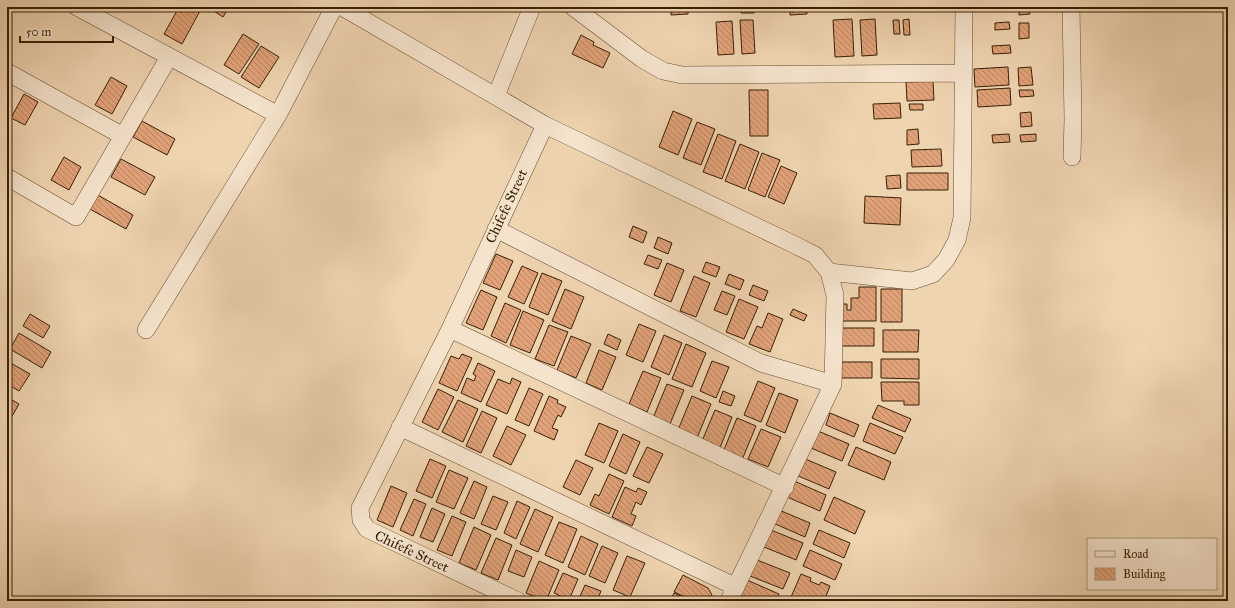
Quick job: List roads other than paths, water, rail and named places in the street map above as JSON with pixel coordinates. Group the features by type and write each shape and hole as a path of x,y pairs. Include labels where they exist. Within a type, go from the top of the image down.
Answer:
{"street":[{"path":"77,7 278,115"},
{"path":"146,330 278,115 334,7"},
{"path":"342,7 545,124 815,255 829,272 835,295 833,384 785,487 732,594 400,427"},
{"path":"496,96 532,7"},
{"path":"574,7 642,59 663,71 682,75 964,73"},
{"path":"829,272 912,281 933,274 946,260 957,240 962,218 964,7"},
{"path":"1071,7 1073,119 1072,157"},
{"path":"7,177 76,217 169,57"},
{"path":"7,72 123,136"},
{"name":"Chifefe Street","path":"518,601 367,529 360,520 360,508 450,329 545,124"},
{"path":"496,229 761,363 833,384"},
{"path":"450,329 785,487"}]}
